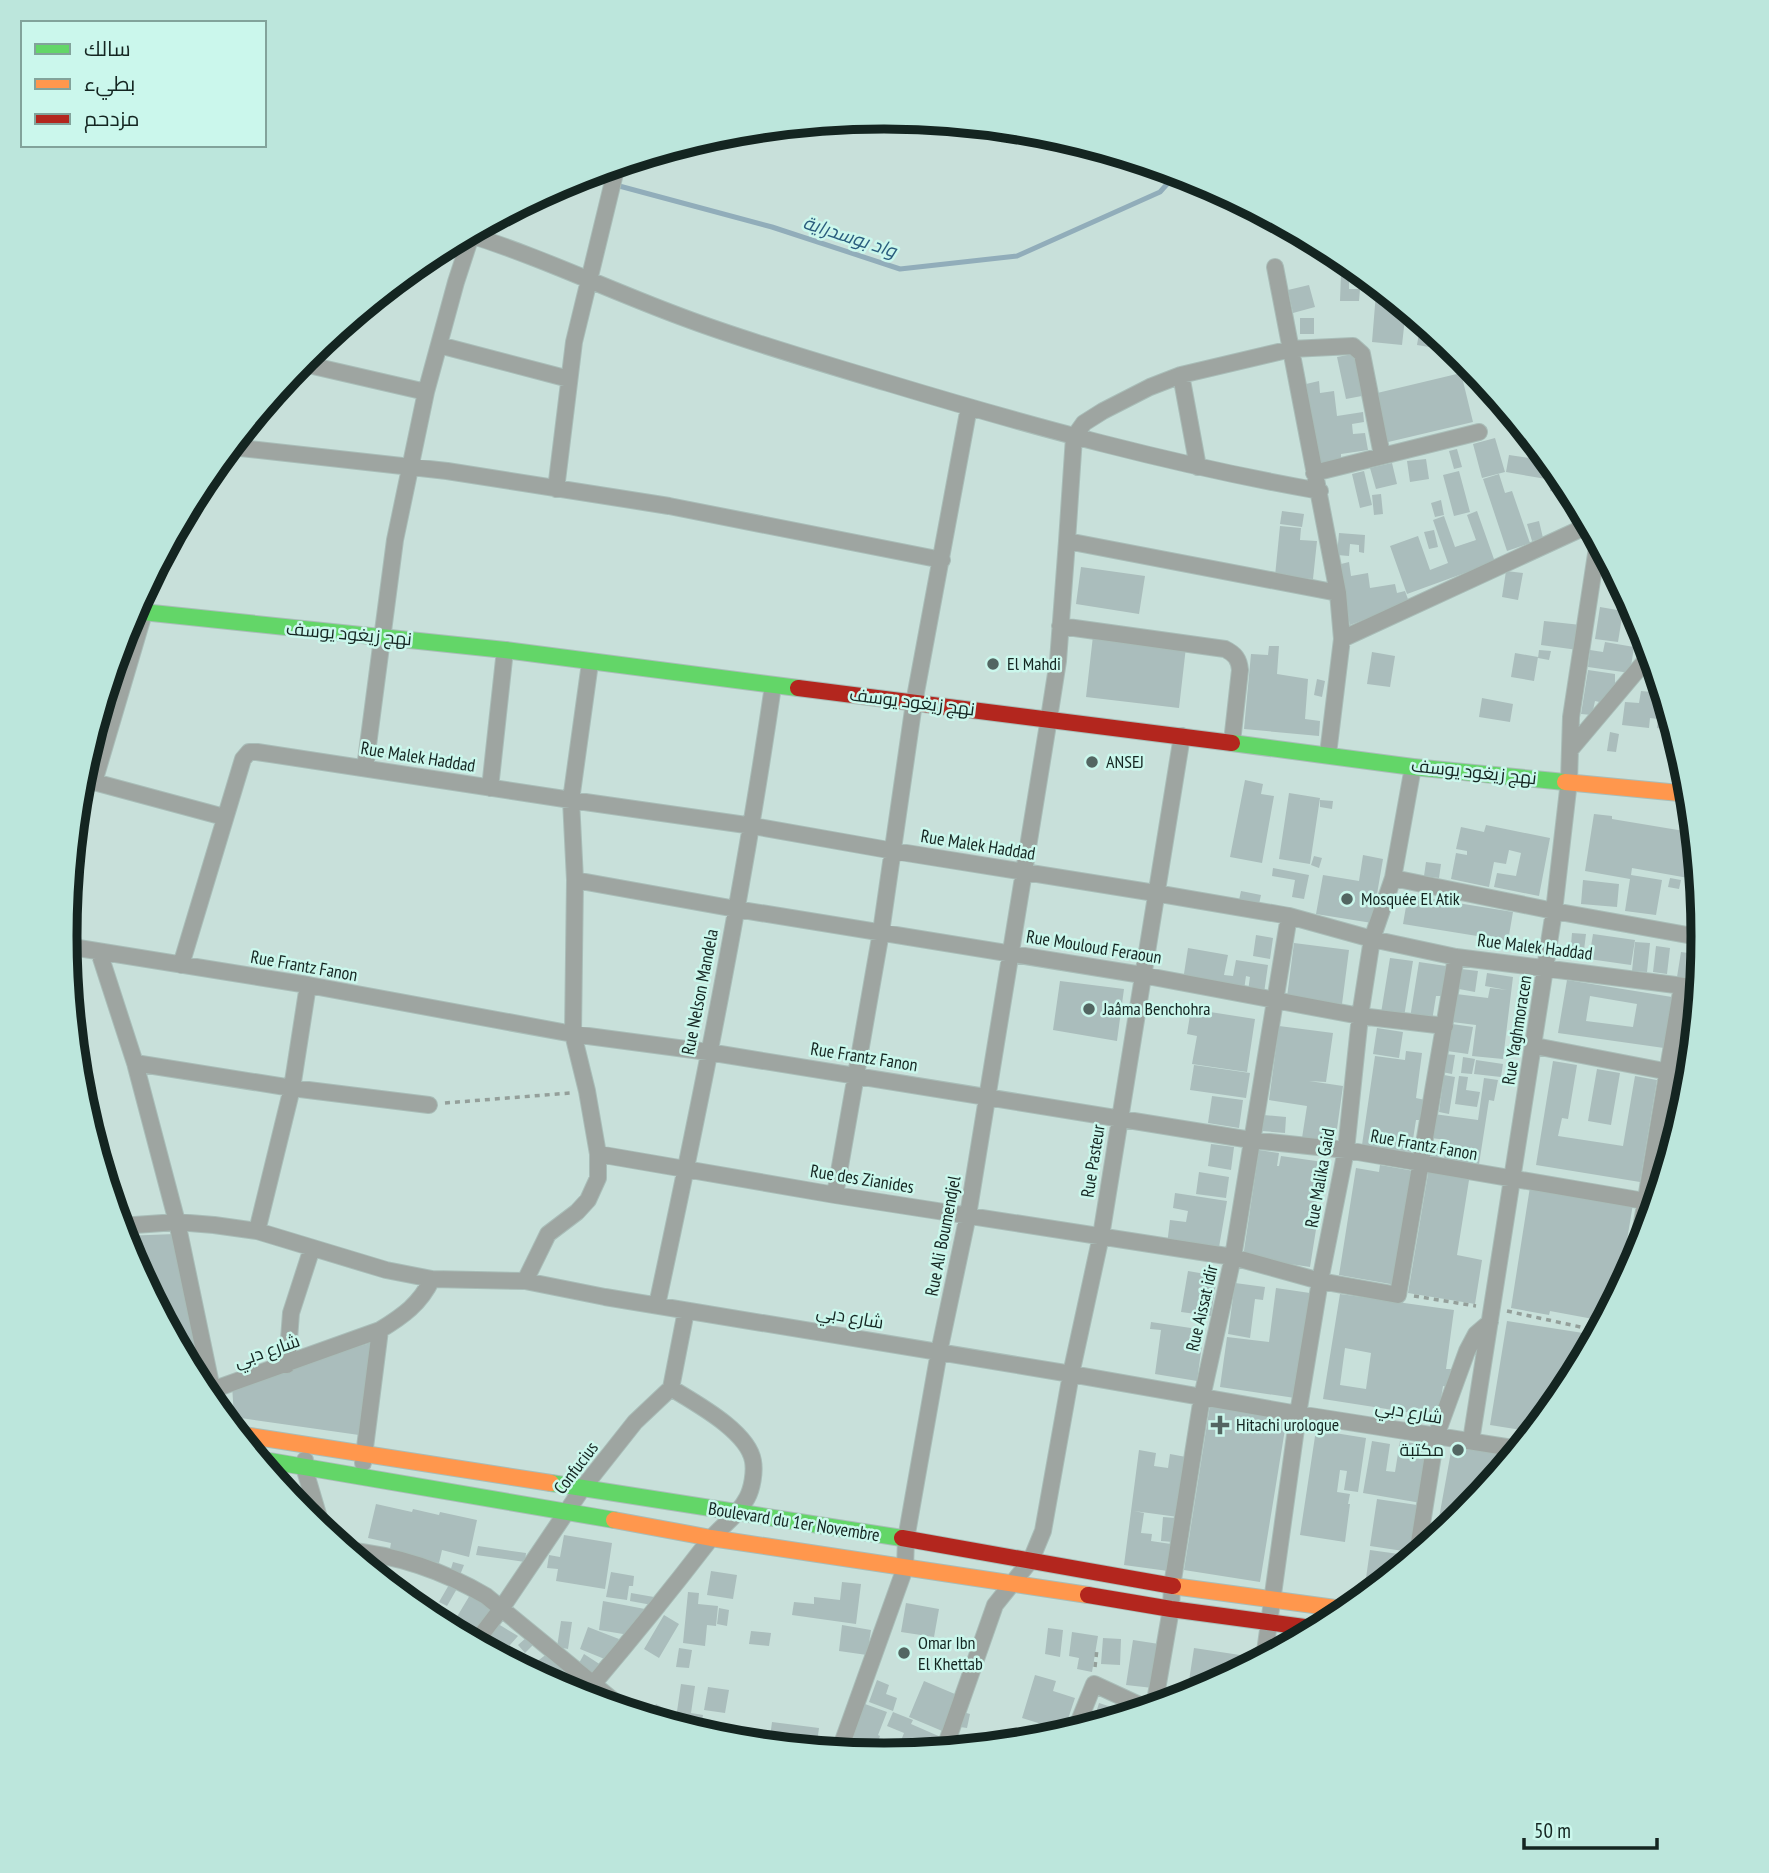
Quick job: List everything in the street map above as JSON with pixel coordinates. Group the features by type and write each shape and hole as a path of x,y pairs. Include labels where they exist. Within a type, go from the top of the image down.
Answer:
{"main road":[{"name":"نهج زيغود يوسف","path":"145,613 505,650 1413,767 1678,793"},
{"name":"Boulevard du 1er Novembre","path":"251,1436 906,1539 1172,1586 1333,1608"},
{"name":"Boulevard du 1er Novembre","path":"271,1461 512,1501 711,1538 1303,1627"}],"street":[{"path":"556,489 574,342 614,176"},
{"path":"479,238 589,278 689,320 969,407 1230,475 1320,491"},
{"path":"365,768 395,540 426,392 466,246"},
{"path":"1275,267 1339,593 1342,639 1328,754"},
{"path":"1074,436 1084,423 1103,411 1181,375 1291,349 1346,344 1358,348 1362,354 1382,455"},
{"path":"439,345 569,379"},
{"path":"314,366 426,392"},
{"path":"1181,375 1198,467"},
{"path":"835,1195 881,932 914,704 969,407"},
{"path":"1314,473 1479,432"},
{"name":"Rue Ali Boumendjel","path":"842,1742 905,1568 906,1539 939,1352 968,1215 1049,718 1060,626 1074,436"},
{"path":"242,448 409,468 669,506 942,560"},
{"path":"1342,639 1581,528"},
{"path":"1067,541 1339,593"},
{"name":"Rue Yaghmoracen","path":"1471,1441 1511,1179 1535,1046 1569,781 1573,704 1596,555"},
{"path":"1060,626 1226,649 1234,653 1240,670 1232,742"},
{"path":"490,788 505,650"},
{"path":"525,1282 548,1234 588,1200 598,1178 598,1154 573,1034 575,880 571,800 590,663"},
{"path":"1570,750 1644,663"},
{"name":"Rue Nelson Mandela","path":"657,1305 753,826 773,686"},
{"name":"Rue Pasteur","path":"947,1741 995,1605 1031,1560 1043,1531 1101,1236 1182,736"},
{"name":"Rue Malek Haddad","path":"224,817 243,759 249,752 257,752 753,826 1155,893 1289,916 1372,939 1456,957 1690,987"},
{"name":"Rue Malika Gaid","path":"1266,1648 1298,1414 1320,1281 1346,1150 1360,1016 1372,939 1393,878 1413,767"},
{"path":"92,782 224,817 181,965"},
{"path":"1393,878 1692,936"},
{"name":"Rue Mouloud Feraoun","path":"575,880 1275,998 1360,1016 1444,1026"},
{"name":"Rue Aissat idir","path":"1156,1697 1202,1397 1233,1257 1289,916"},
{"name":"Rue Frantz Fanon","path":"77,948 308,985 573,1034 708,1052 1251,1140 1346,1150 1647,1201"},
{"path":"99,951 135,1063 177,1222 205,1373"},
{"path":"1398,1295 1456,957"},
{"path":"257,1231 292,1088 308,985"},
{"path":"1654,1180 1667,1071 1682,986"},
{"path":"1535,1046 1680,1074"},
{"path":"135,1063 292,1088 429,1105"},
{"name":"Rue des Zianides","path":"598,1154 835,1195 1233,1257 1320,1281 1398,1295"},
{"path":"131,1225 177,1222 257,1231 386,1270 432,1279"},
{"path":"287,1365 291,1313 312,1248"},
{"name":"شارع دبي","path":"216,1389 380,1330 404,1315 424,1296 432,1279 525,1282 1509,1447"},
{"path":"587,1687 654,1611 711,1538 739,1512 749,1495 753,1460 742,1440 713,1414 671,1388 686,1311"},
{"path":"1419,1542 1436,1436 1467,1351 1476,1334 1492,1315"},
{"path":"360,1476 380,1330"},
{"name":"Confucius","path":"481,1636 582,1489 635,1422 671,1388"},
{"path":"306,1445 304,1467 317,1510"},
{"path":"362,1552 417,1563 469,1587 501,1609 606,1694"},
{"path":"1080,1719 1094,1684 1136,1703"}],"path":[{"path":"429,1105 587,1091"},
{"path":"1398,1295 1492,1315 1590,1330"}],"building":[{"path":"1341,274 1345,274 1349,277 1349,289 1360,289 1359,301 1340,301"},
{"path":"1309,285 1315,307 1293,313 1288,290"},
{"path":"1376,296 1405,319 1402,345 1372,342"},
{"path":"1300,318 1314,318 1314,334 1300,334"},
{"path":"1419,331 1437,348 1417,345"},
{"path":"1358,353 1367,395 1346,399 1337,357"},
{"path":"1461,373 1473,422 1384,443 1373,394"},
{"path":"1319,381 1320,393 1334,391 1337,416 1363,412 1364,422 1352,424 1353,434 1365,433 1368,450 1341,454 1341,460 1317,463 1306,384"},
{"path":"1495,438 1505,472 1482,478 1473,444"},
{"path":"1457,449 1462,467 1454,469 1449,451"},
{"path":"1509,455 1535,459 1550,480 1506,472"},
{"path":"1426,459 1429,479 1410,482 1407,461"},
{"path":"1392,463 1397,484 1376,489 1370,468"},
{"path":"1364,471 1372,505 1360,508 1352,474"},
{"path":"1459,471 1470,512 1454,516 1443,475"},
{"path":"1499,474 1505,493 1512,491 1530,543 1507,551 1483,479"},
{"path":"1552,482 1559,493 1550,491"},
{"path":"1381,494 1383,514 1374,515 1372,495"},
{"path":"1441,500 1444,515 1435,517 1431,503"},
{"path":"1282,511 1304,514 1302,527 1280,524"},
{"path":"1477,511 1495,562 1407,594 1390,546 1418,536 1430,570 1448,563 1433,520 1444,516 1455,547 1476,540 1467,515"},
{"path":"1539,521 1543,538 1532,541 1527,524"},
{"path":"1280,526 1301,528 1300,540 1317,541 1313,579 1275,576"},
{"path":"1434,530 1438,547 1429,549 1424,532"},
{"path":"1339,533 1365,535 1364,553 1359,552 1359,545 1350,544 1349,556 1337,555"},
{"path":"1349,562 1351,576 1368,573 1370,588 1395,584 1397,593 1405,591 1409,602 1350,625 1337,565"},
{"path":"1081,567 1145,576 1139,614 1076,604"},
{"path":"1506,571 1523,573 1518,600 1502,597"},
{"path":"1600,607 1623,611 1618,642 1595,639"},
{"path":"1544,621 1581,625 1578,650 1541,645"},
{"path":"1093,636 1186,647 1179,708 1086,697"},
{"path":"1605,642 1634,647 1630,673 1588,667 1590,650 1603,652"},
{"path":"1269,646 1279,646 1277,674 1308,679 1305,719 1320,721 1319,736 1244,729 1251,654 1268,655"},
{"path":"1539,650 1551,651 1549,660 1538,658"},
{"path":"1372,652 1395,656 1390,687 1367,684"},
{"path":"1515,653 1538,657 1534,681 1511,677"},
{"path":"1588,670 1615,674 1615,688 1604,703 1595,701 1592,715 1581,714"},
{"path":"1317,679 1325,681 1322,697 1314,695"},
{"path":"1641,691 1653,692 1664,729 1657,728 1658,719 1650,718 1649,728 1622,725 1625,702 1639,703"},
{"path":"1482,698 1513,704 1510,722 1479,717"},
{"path":"1610,732 1619,734 1616,752 1607,751"},
{"path":"1245,780 1263,784 1261,794 1274,796 1262,863 1230,857"},
{"path":"1289,793 1320,798 1310,864 1279,859"},
{"path":"1320,800 1333,801 1332,809 1320,807"},
{"path":"1594,814 1685,831 1689,878 1632,868 1631,875 1662,880 1656,915 1625,911 1630,879 1585,871"},
{"path":"1486,825 1550,838 1539,896 1494,887 1497,873 1516,876 1521,853 1509,850 1506,864 1494,862 1489,887 1451,879 1456,853 1467,855 1467,851 1456,849 1461,827 1484,832"},
{"name":"Mosquée El Atik","path":"1363,855 1383,859 1372,923 1316,914 1323,875 1359,881"},
{"path":"1314,856 1322,858 1319,868 1311,865"},
{"path":"1426,862 1441,864 1439,878 1424,876"},
{"path":"1273,868 1309,875 1304,899 1292,897 1295,880 1272,876"},
{"path":"1670,878 1681,880 1679,889 1668,887"},
{"path":"1583,880 1619,884 1617,907 1581,904"},
{"path":"1241,891 1261,895 1259,904 1239,900"},
{"path":"1408,895 1513,912 1508,941 1403,924"},
{"path":"1572,933 1586,934 1583,958 1570,957"},
{"path":"1593,934 1635,940 1631,965 1589,959"},
{"path":"1256,935 1273,938 1270,959 1253,956"},
{"path":"1635,942 1650,943 1647,972 1632,971"},
{"path":"1294,943 1349,950 1342,1004 1287,997"},
{"path":"1656,946 1670,948 1667,974 1653,972"},
{"path":"1188,948 1228,955 1224,975 1233,976 1236,960 1268,965 1264,993 1248,991 1250,977 1246,976 1244,990 1183,980"},
{"path":"1681,952 1691,953 1690,979 1677,977"},
{"path":"1390,958 1413,961 1404,1017 1381,1013"},
{"path":"1419,962 1446,966 1441,996 1436,996 1432,1021 1410,1018"},
{"path":"1461,969 1478,971 1475,992 1459,989"},
{"path":"1487,973 1513,977 1503,1059 1472,1056 1476,1025 1452,1022 1456,994 1488,998 1490,988 1507,990 1485,986"},
{"path":"1567,980 1672,997 1664,1048 1558,1033","holes":["1590,996 1637,1004 1633,1027 1586,1021"]},
{"name":"Jaâma Benchohra","path":"1060,981 1124,989 1117,1041 1053,1030"},
{"path":"1191,1009 1255,1019 1247,1072 1192,1064 1197,1036 1187,1034"},
{"path":"1452,1024 1473,1027 1468,1054 1447,1051"},
{"path":"1279,1026 1333,1033 1326,1082 1309,1081 1343,1086 1335,1143 1302,1138 1307,1106 1269,1100"},
{"path":"1377,1028 1403,1032 1399,1058 1373,1054"},
{"path":"1406,1051 1422,1053 1416,1098 1425,1100 1421,1120 1416,1120 1411,1152 1362,1145 1375,1056 1405,1060"},
{"path":"1444,1054 1455,1055 1452,1074 1442,1072"},
{"path":"1463,1057 1475,1059 1472,1074 1461,1073"},
{"path":"1476,1060 1503,1064 1501,1077 1474,1074"},
{"path":"1553,1061 1577,1065 1568,1119 1562,1118 1558,1136 1623,1146 1635,1076 1657,1080 1640,1182 1536,1165"},
{"path":"1194,1065 1250,1073 1246,1098 1190,1090"},
{"path":"1597,1069 1620,1073 1611,1125 1588,1121"},
{"path":"1444,1075 1455,1077 1449,1114 1439,1112"},
{"path":"1459,1076 1468,1077 1466,1090 1480,1092 1477,1107 1455,1104"},
{"path":"1484,1078 1498,1080 1494,1101 1489,1100 1479,1164 1444,1159 1447,1140 1431,1138 1434,1114 1478,1120"},
{"path":"1212,1096 1243,1100 1239,1128 1208,1123"},
{"path":"1263,1115 1286,1117 1285,1133 1262,1131"},
{"path":"1429,1142 1441,1143 1440,1159 1427,1158"},
{"path":"1211,1144 1234,1147 1231,1170 1208,1166"},
{"path":"1259,1150 1279,1153 1277,1166 1281,1156 1323,1162 1314,1217 1318,1217 1310,1267 1243,1257"},
{"path":"1380,1165 1414,1171 1396,1285 1339,1275 1356,1168 1379,1172"},
{"path":"1429,1168 1470,1174 1457,1255 1482,1260 1475,1304 1408,1293"},
{"path":"1199,1172 1229,1177 1226,1198 1196,1194"},
{"path":"1530,1187 1633,1204 1623,1263 1595,1319 1550,1311 1549,1315 1511,1308"},
{"path":"1175,1193 1227,1201 1218,1253 1167,1245 1170,1220 1186,1222 1188,1211 1173,1208"},
{"path":"175,1234 204,1371 160,1294 134,1236"},
{"path":"1188,1271 1217,1276 1211,1316 1181,1312"},
{"path":"1235,1283 1265,1287 1263,1300 1255,1299 1250,1338 1228,1334"},
{"path":"1276,1288 1310,1293 1295,1398 1220,1387 1227,1337 1269,1342"},
{"path":"1340,1294 1454,1310 1446,1369 1451,1369 1448,1387 1443,1386 1438,1417 1323,1399","holes":["1345,1348 1371,1353 1366,1389 1340,1385"]},
{"path":"1507,1321 1587,1334 1556,1385 1523,1430 1490,1425"},
{"path":"1151,1322 1204,1330 1197,1381 1155,1374 1161,1330 1150,1329"},
{"path":"377,1341 359,1435 236,1417 232,1385"},
{"path":"1210,1405 1287,1417 1260,1582 1184,1570"},
{"path":"1316,1430 1366,1438 1358,1492 1344,1490 1347,1471 1340,1470 1337,1492 1350,1494 1345,1542 1300,1535"},
{"path":"1372,1441 1390,1444 1386,1471 1395,1472 1400,1441 1430,1446 1421,1503 1363,1493"},
{"path":"1452,1446 1504,1454 1492,1469 1438,1524"},
{"path":"1139,1450 1156,1453 1154,1466 1168,1468 1170,1454 1186,1457 1178,1517 1134,1511 1144,1513 1141,1533 1152,1534 1151,1541 1171,1544 1168,1571 1124,1565"},
{"path":"298,1490 309,1491 308,1501"},
{"path":"1377,1499 1417,1505 1410,1549 1408,1552 1370,1546"},
{"path":"376,1504 412,1512 413,1509 439,1515 440,1512 477,1520 469,1557 442,1550 439,1563 389,1554 391,1543 368,1538"},
{"path":"1163,1517 1176,1518 1173,1542 1161,1541"},
{"path":"564,1535 612,1543 605,1589 556,1581 558,1569 547,1568 549,1555 560,1557"},
{"path":"478,1546 526,1553 525,1562 476,1555"},
{"path":"1370,1550 1404,1555 1376,1577 1365,1585"},
{"path":"453,1562 464,1565 460,1575 450,1572"},
{"path":"711,1571 737,1575 733,1599 707,1595"},
{"path":"611,1572 634,1576 627,1600 606,1597"},
{"path":"842,1582 861,1584 856,1624 792,1615 794,1602 814,1604 814,1597 840,1600"},
{"path":"450,1583 458,1587 447,1606 439,1602"},
{"path":"688,1592 699,1593 698,1604 718,1606 716,1626 707,1625 705,1646 683,1643"},
{"path":"631,1593 654,1597 652,1605 630,1601"},
{"path":"470,1595 494,1610 478,1634 455,1620"},
{"path":"603,1601 645,1609 629,1635 599,1630"},
{"path":"906,1603 939,1609 934,1637 901,1632"},
{"path":"719,1608 729,1610 727,1626 717,1624"},
{"path":"664,1615 679,1624 659,1658 644,1649"},
{"path":"561,1621 572,1622 568,1649 557,1647"},
{"path":"495,1622 518,1636 506,1650 487,1639"},
{"path":"842,1625 871,1630 867,1655 839,1651"},
{"path":"588,1627 619,1639 607,1660 580,1649"},
{"path":"1048,1628 1063,1630 1060,1657 1045,1654"},
{"path":"751,1631 771,1633 769,1646 749,1644"},
{"path":"1072,1632 1098,1636 1092,1672 1077,1669 1079,1658 1069,1656"},
{"path":"527,1637 533,1645 525,1653 518,1645"},
{"path":"1103,1638 1121,1639 1120,1665 1101,1664"},
{"path":"1133,1640 1159,1644 1153,1688 1126,1685"},
{"path":"512,1647 522,1656 521,1658 509,1651"},
{"path":"679,1648 692,1650 689,1668 676,1667"},
{"path":"1194,1648 1240,1655 1239,1662 1196,1682 1189,1681"},
{"path":"548,1653 568,1677 566,1679 535,1663"},
{"path":"584,1654 601,1665 595,1675 578,1665"},
{"path":"1035,1675 1056,1681 1053,1691 1075,1698 1067,1722 1049,1726 1022,1718"},
{"path":"877,1680 889,1685 886,1694 897,1698 893,1711 869,1702"},
{"path":"924,1681 962,1697 947,1733 909,1717"},
{"path":"681,1684 695,1686 691,1713 703,1715 702,1722 676,1716"},
{"path":"708,1687 729,1690 725,1713 704,1710"},
{"path":"1099,1703 1117,1709 1095,1715"},
{"path":"656,1704 665,1709 663,1712 654,1709"},
{"path":"865,1704 887,1712 877,1744 851,1743"},
{"path":"893,1712 913,1720 911,1724 943,1738 941,1742 901,1743 904,1733 887,1726"},
{"path":"963,1712 970,1714 967,1728 960,1727"},
{"path":"772,1722 819,1728 817,1741 770,1735"}],"waterway":[{"name":"واد بوسدراية","path":"600,181 772,227 900,269 1017,256 1160,192 1170,181"}],"traffic: fast":[{"path":"145,612 505,650 798,688"},
{"path":"1232,743 1413,767 1565,782"},
{"path":"271,1461 614,1520"},
{"path":"551,1483 902,1538"}],"traffic: slow":[{"path":"1565,782 1678,793"},
{"path":"251,1436 551,1483"},
{"path":"614,1520 711,1538 1088,1595"},
{"path":"1173,1586 1333,1608"}],"traffic: jam":[{"path":"798,688 1232,743"},
{"path":"902,1538 1173,1586"},
{"path":"1088,1595 1303,1627"}],"place":[{"name":"El Mahdi","path":"993,664"},
{"name":"ANSEJ","path":"1092,762"},
{"name":"Mosquée El Atik","path":"1347,899"},
{"name":"Jaâma Benchohra","path":"1089,1009"},
{"name":"Hitachi urologue","path":"1220,1425"},
{"name":"مكتبة","path":"1458,1450"},
{"name":"Omar Ibn El Khettab","path":"904,1653"}]}
